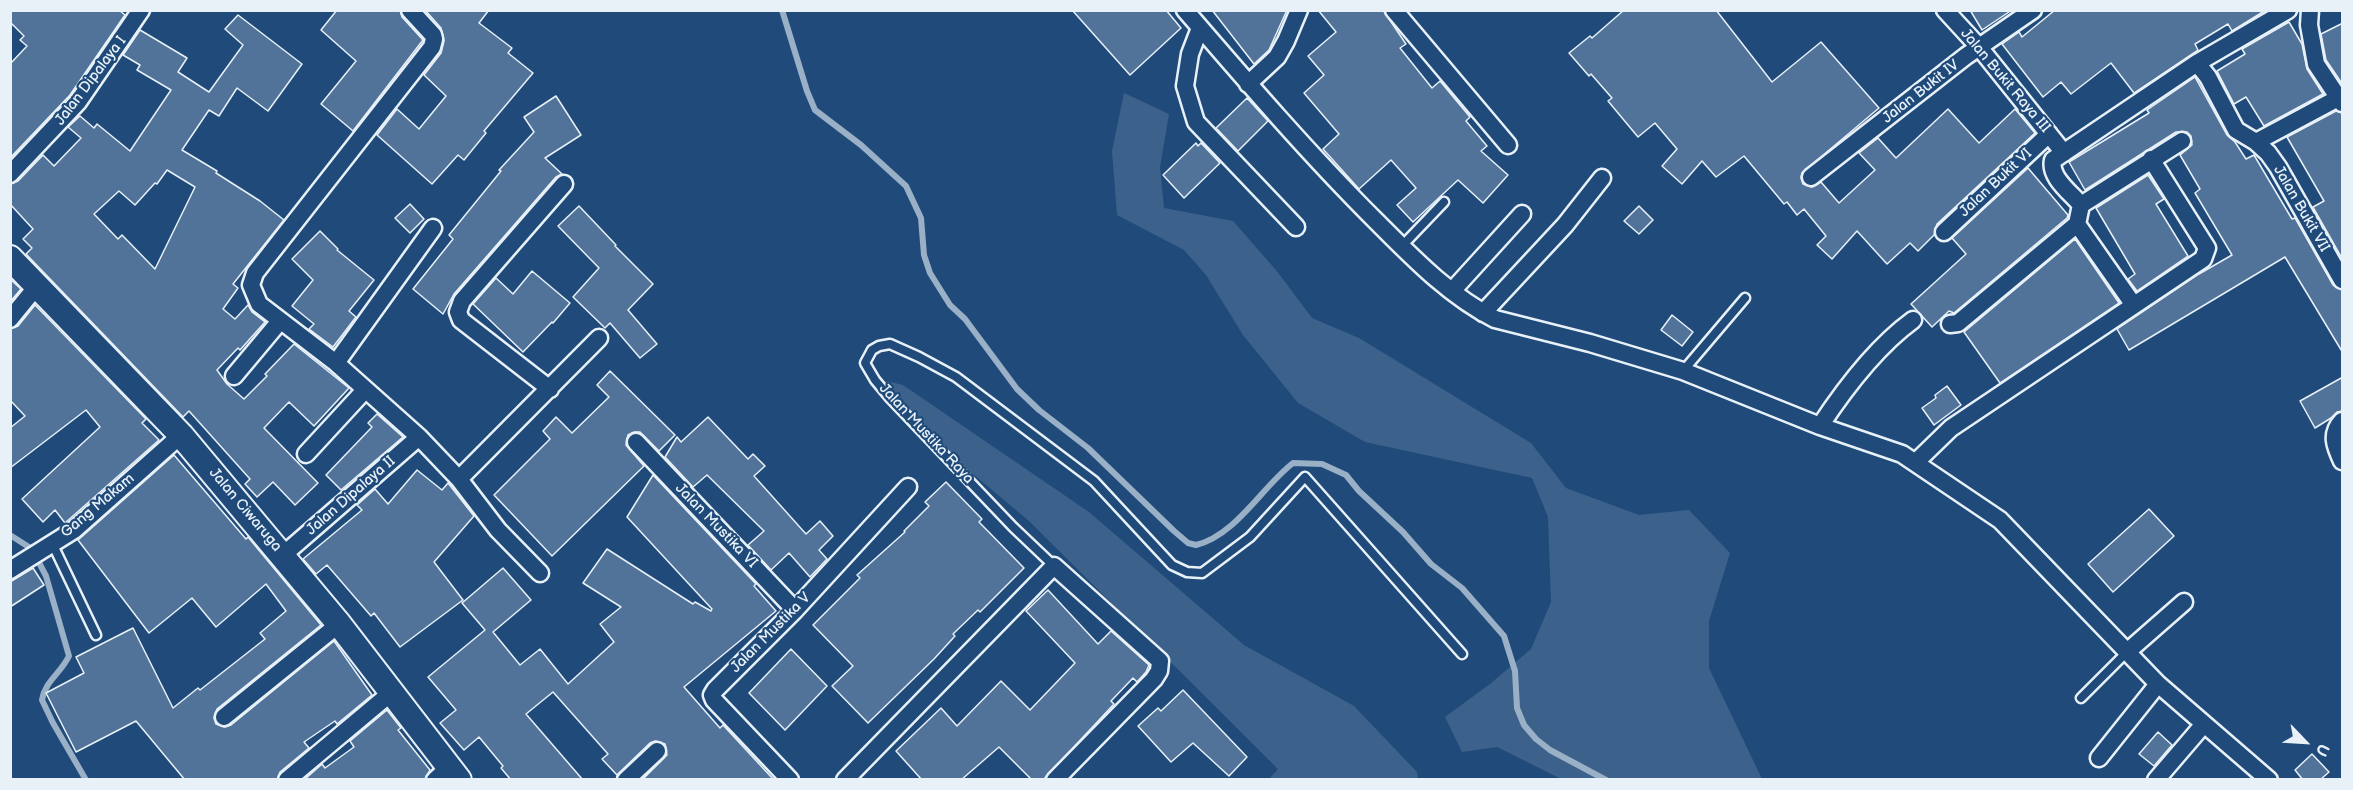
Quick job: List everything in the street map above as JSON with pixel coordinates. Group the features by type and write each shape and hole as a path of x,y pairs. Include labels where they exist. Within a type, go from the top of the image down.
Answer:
{"street":[{"path":"410,10 432,35 434,39 432,47 252,279 253,292 259,304 336,363 419,437 459,478 485,514 540,573"},
{"path":"1185,10 1330,175 1401,247 1452,291 1495,319 1590,343 1683,371 1820,426 1902,454 1916,462 2000,520 2158,684 2269,780"},
{"path":"1248,84 1277,57 1299,10"},
{"path":"1394,10 1508,145"},
{"name":"Jalan Bukit Raya III","path":"1945,10 1979,47 2064,153"},
{"name":"Jalan Bukit IV","path":"1811,177 1979,47 2033,10"},
{"path":"2080,205 2053,174 2051,167 2053,160 2193,65 2288,10"},
{"path":"2256,142 2342,99 2316,64 2309,25 2310,10"},
{"name":"Jalan Dipalaya I","path":"10,174 78,102 130,29 135,13"},
{"path":"1200,28 1190,54 1185,86 1196,122 1296,227"},
{"name":"Jalan Bukit VII","path":"2193,65 2208,77 2236,130 2256,142 2278,167 2343,280"},
{"name":"Jalan Bukit VI","path":"1944,232 2049,134"},
{"path":"1950,324 1958,324 2077,224 2080,205 2182,141"},
{"path":"1916,462 1951,428 2203,259 2207,248 2151,159"},
{"path":"1483,313 1565,225 1602,178"},
{"path":"550,389 461,320 458,312 462,301 564,184"},
{"path":"1452,291 1522,214"},
{"path":"2077,224 2133,304"},
{"path":"336,363 433,228"},
{"name":"Jalan Ciwaruga","path":"10,258 181,435 339,624 392,692 448,775"},
{"path":"10,319 37,286"},
{"path":"1820,426 1837,400 1880,350 1913,320"},
{"path":"234,376 280,321"},
{"path":"459,478 599,338"},
{"path":"306,453 365,390"},
{"path":"2343,421 2337,427 2334,443 2343,461"},
{"name":"Gang Makam","path":"10,570 74,530 181,435"},
{"name":"Jalan Dipalaya II","path":"282,556 419,437"},
{"name":"Jalan Mustika VI","path":"636,442 795,610"},
{"name":"Jalan Mustika V","path":"790,780 714,700 712,695 795,610 908,487"},
{"path":"844,780 1054,566 1160,661 1159,671 1154,679 1055,780"},
{"path":"2127,652 2184,602"},
{"path":"224,717 339,624"},
{"path":"2099,758 2158,684"},
{"path":"287,780 392,692"},
{"path":"2156,780 2204,724"},
{"path":"626,780 657,751"}],"lane":[{"path":"1401,247 1444,202"},
{"path":"1683,371 1745,298"},
{"name":"Jalan Mustika Raya","path":"1054,566 890,398 865,363 872,350 890,344 956,377 1094,481 1172,565 1187,572 1202,573 1250,537 1305,477 1462,654"},
{"path":"52,543 96,634"},
{"path":"2081,698 2127,652"}],"shaded area":[{"path":"1124,93 1169,114 1160,167 1164,208 1233,221 1276,270 1312,318 1359,338 1531,443 1566,488 1639,515 1689,510 1730,553 1709,621 1709,668 1762,779 1561,779 1497,747 1462,752 1445,717 1490,684 1531,649 1551,602 1548,517 1532,478 1365,442 1298,403 1243,335 1206,275 1184,250 1117,215 1112,151"},
{"path":"887,381 903,385 1089,512 1244,645 1354,706 1417,772 1418,779 1269,779 1278,769 1029,521 881,397"}],"building":[{"path":"10,10 119,10 125,15 70,95 10,158 10,64 27,46 20,40 24,36 10,22"},
{"path":"337,10 400,10 402,17 423,40 353,131 321,104 356,61 321,30"},
{"path":"425,10 489,10 479,23 512,48 508,53 533,73 484,131 486,133 464,160 458,155 432,184 377,135 397,109 419,129 446,96 424,75 441,53 444,41 441,28"},
{"path":"1072,10 1166,10 1181,28 1130,75"},
{"path":"1212,10 1287,10 1269,50 1254,64"},
{"path":"1318,10 1383,10 1406,44 1400,48 1432,88 1440,81 1470,117 1466,121 1487,146 1481,151 1508,175 1483,203 1458,180 1413,222 1397,205 1416,188 1391,160 1359,189 1323,149 1339,134 1304,93 1324,75 1308,56 1336,32"},
{"path":"1624,10 1716,10 1772,82 1821,42 1879,108 1802,173 1803,184 1812,187 1821,182 1839,203 1875,170 1859,153 1878,138 1896,158 1948,109 1979,143 2015,109 2035,133 1937,224 1934,235 1918,251 1910,243 1887,264 1857,231 1832,259 1817,245 1826,236 1804,209 1797,215 1787,202 1784,204 1744,156 1716,177 1702,161 1682,184 1662,166 1677,149 1655,123 1638,137 1608,101 1612,98 1569,53 1590,36 1592,38"},
{"path":"1970,10 2012,10 1982,30"},
{"path":"2055,10 2266,10 2232,31 2228,24 2195,44 2198,50 2134,93 2111,63 2071,94 2061,82 2043,97 2002,44 2019,32 2022,37"},
{"path":"238,15 302,64 268,111 237,88 219,116 209,110 182,150 217,171 216,173 260,201 284,220 233,284 238,288 223,309 235,319 248,305 252,312 265,322 240,350 238,348 217,370 227,384 244,399 294,344 349,388 314,426 289,402 264,428 318,483 295,505 273,482 257,497 245,484 250,479 189,411 183,417 26,254 32,248 23,239 33,229 10,204 10,184 18,181 43,155 54,166 81,138 68,127 80,116 94,128 97,124 130,151 171,90 137,70 140,65 123,55 140,30 187,58 178,72 209,92 243,45 225,29","holes":["167,170 195,187 155,269 122,235 118,239 94,214 119,191 135,205 155,183 157,184"]},
{"path":"2289,22 2302,44 2307,69 2323,94 2264,126 2246,97 2234,104 2217,71 2245,54 2242,49"},
{"path":"2343,23 2343,85 2326,60 2321,34"},
{"path":"2195,77 2227,135 2235,142 2246,159 2254,155 2292,219 2295,218 2333,285 2343,290 2343,353 2285,257 2129,350 2117,329 2199,274 2232,255 2195,193 2200,189 2180,155 2192,145 2191,136 2187,132 2176,132 2085,190 2069,162 2149,113 2147,110"},
{"path":"556,96 581,135 545,158 562,174 556,177 454,294 443,314 413,289 453,239 449,235 501,171 499,170 534,132 524,117"},
{"path":"1247,98 1268,121 1238,151 1216,128"},
{"path":"2336,111 2343,113 2343,260 2313,207 2324,201 2287,137"},
{"path":"1196,143 1198,146 1201,143 1220,163 1184,198 1163,175"},
{"path":"2028,168 2068,215 2067,218 1954,313 1949,311 1932,327 1911,304 1966,254 1952,238"},
{"path":"2148,175 2164,199 2156,204 2188,256 2137,291 2128,279 2135,274 2096,208"},
{"path":"410,204 424,219 410,233 395,218"},
{"path":"579,206 653,284 628,310 657,344 640,358 610,323 605,328 573,297 599,268 558,226"},
{"path":"1639,206 1653,220 1639,234 1624,221"},
{"path":"320,231 337,250 374,280 349,311 356,317 333,347 309,329 314,324 292,306 313,280 292,259"},
{"path":"2075,239 2119,303 2000,383 1964,332"},
{"path":"532,271 570,303 523,352 473,304 496,278 513,294"},
{"path":"10,279 21,289 10,302"},
{"path":"35,305 146,419 142,423 159,440 65,523 55,510 43,522 22,499 100,427 86,410 10,468 10,428 25,416 10,400 10,329 18,326"},
{"path":"1672,315 1693,332 1682,346 1661,330"},
{"path":"610,371 675,435 659,451 640,432 628,435 626,445 644,466 552,556 494,495 550,439 543,431 556,417 572,433 609,397 597,385"},
{"path":"2343,377 2343,411 2337,412 2315,428 2300,401"},
{"path":"1947,386 1961,405 1934,425 1922,408"},
{"path":"377,414 403,437 341,490 326,475 372,427 368,423"},
{"path":"708,417 748,459 753,454 765,466 754,476 806,534 820,521 833,536 819,550 827,559 810,577 789,553 771,570 748,545 764,531 707,475 693,487 665,457 677,437 681,442"},
{"path":"174,455 246,539 248,537 321,625 217,709 214,718 216,724 225,727 231,725 334,641 372,695 337,724 335,721 304,742 309,748 280,772 277,780 185,780 136,721 76,752 46,693 84,673 76,657 133,628 173,708 198,688 200,690 265,639 260,633 286,611 266,584 216,627 192,598 149,633 78,540"},
{"path":"417,470 442,490 448,483 474,516 434,562 463,600 400,647 374,613 371,616 327,565 316,574 303,559 362,510 357,505 375,489 388,504"},
{"path":"653,475 756,584 754,586 776,611 684,687 720,728 723,725 774,780 642,780 667,755 665,744 655,741 650,743 617,775 602,759 608,754 553,692 526,714 583,780 511,780 501,768 503,766 479,737 464,750 440,723 456,710 428,677 485,630 462,603 503,568 531,600 493,632 520,665 540,649 568,684 614,642 600,624 621,607 583,583 607,549 693,604 695,602 711,611 712,609 627,517"},
{"path":"946,482 982,519 979,522 1024,568 980,612 978,610 953,634 955,636 934,659 868,723 832,686 853,666 813,625 860,578 857,575 905,532 929,506 925,502"},
{"path":"2149,509 2174,536 2113,592 2088,564"},
{"path":"33,568 44,585 10,607 10,582"},
{"path":"1048,590 1098,644 1111,631 1149,665 1146,672 1137,682 1133,678 1111,701 1114,704 1043,780 1032,780 999,747 961,780 922,780 896,751 941,708 957,726 1001,681 1030,710 1075,663 1026,611"},
{"path":"791,649 827,686 785,730 749,693"},
{"path":"1183,690 1247,757 1229,776 1193,743 1171,762 1138,726 1158,708 1161,711"},
{"path":"387,710 401,728 398,730 430,770 425,780 304,780 322,764 325,768 354,747 350,741"},
{"path":"2158,732 2172,745 2154,766 2139,754"},
{"path":"2312,754 2329,772 2320,780 2303,780 2295,770"}],"waterway":[{"path":"782,10 815,110 861,145 906,186 921,218 924,255 930,273 950,305 965,319 1017,389 1039,410 1088,448 1174,531 1188,543 1196,545 1223,532 1248,510 1293,463 1322,464 1346,475 1359,491 1403,532 1431,564 1462,588 1504,636 1515,671 1517,708 1524,725 1550,750 1606,780"},
{"path":"10,535 32,549 46,576 69,656 46,688 42,700 86,780"}]}
